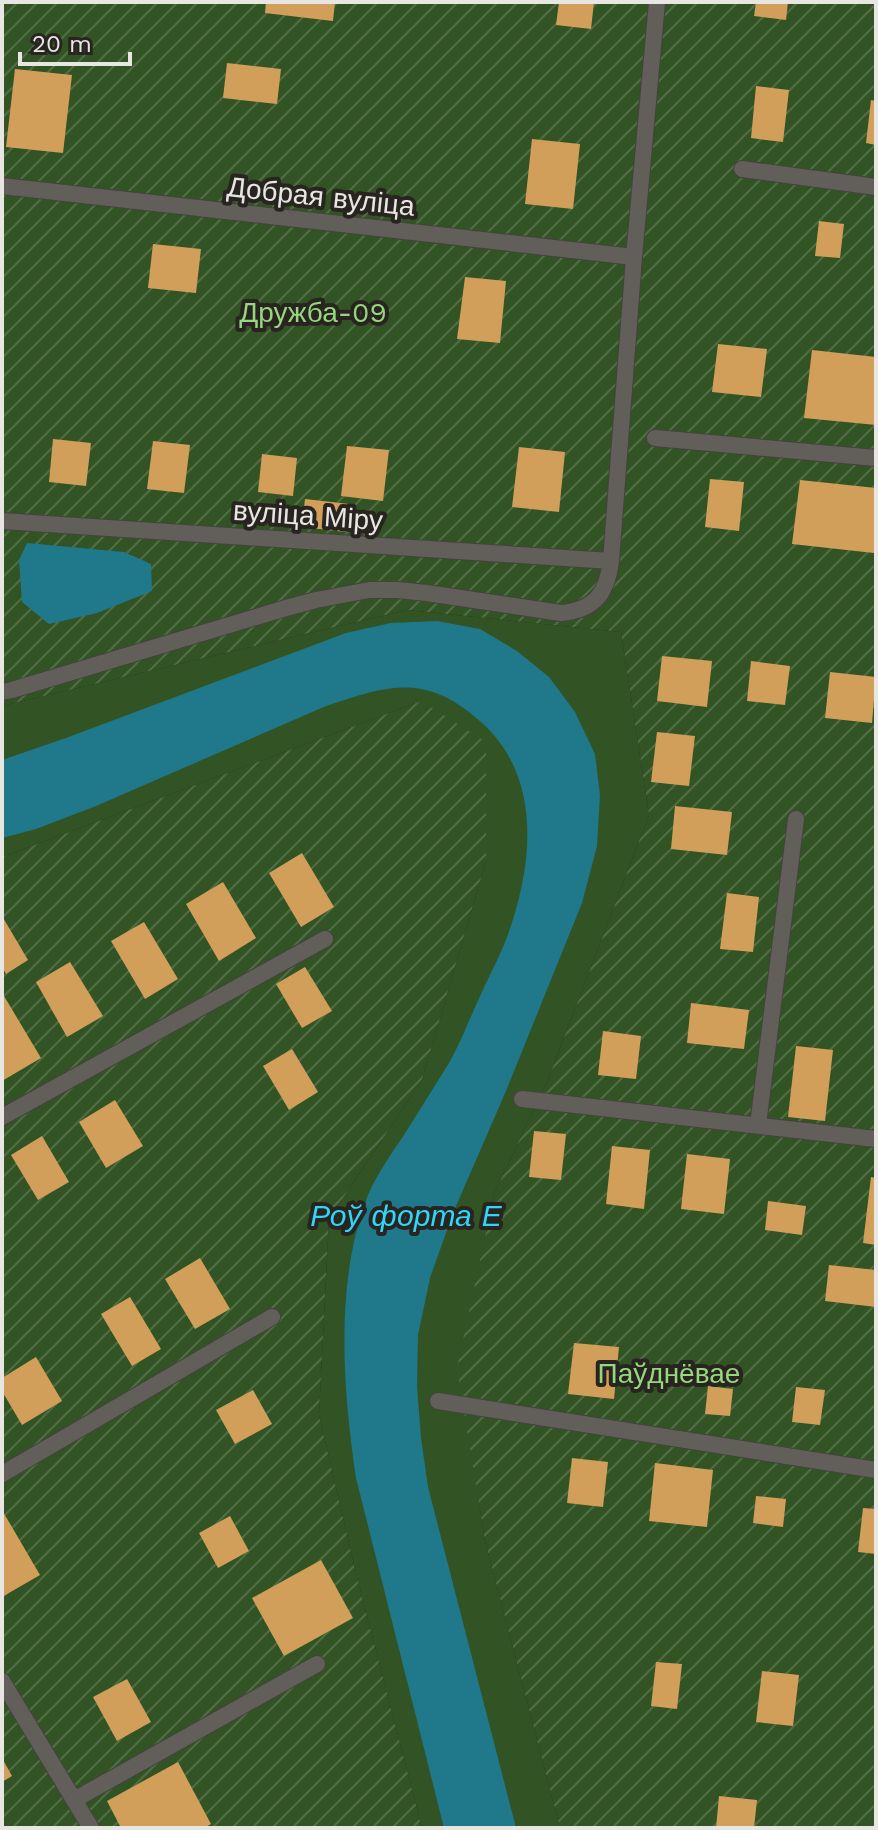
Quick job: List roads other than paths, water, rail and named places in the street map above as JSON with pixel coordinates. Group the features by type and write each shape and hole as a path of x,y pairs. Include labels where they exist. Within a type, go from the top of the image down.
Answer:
{"lane":[{"path":"2,692 286,608 369,590 427,593 549,612 573,612 584,608 600,595 606,586 611,561 657,2"},
{"path":"742,169 876,187"},
{"name":"Добрая вуліца","path":"2,186 634,257"},
{"path":"655,438 876,458"},
{"name":"вуліца Міру","path":"2,521 611,561"},
{"path":"758,1125 796,819"},
{"path":"2,1117 325,939"},
{"path":"522,1099 876,1139"},
{"path":"2,1474 272,1317"},
{"path":"438,1401 876,1470"},
{"path":"74,1800 317,1664"},
{"path":"2,1681 91,1828"}],"water":[{"path":"27,543 124,552 151,564 152,591 97,613 49,624 22,602 19,560"},
{"name":"Роў форта Е","path":"437,621 480,629 517,651 549,677 575,712 595,754 600,795 597,846 582,903 453,1213 430,1278 418,1335 417,1386 428,1487 516,1828 444,1828 356,1478 344,1339 349,1269 368,1194 454,1054 501,951 516,910 527,853 527,824 524,796 515,770 502,745 462,707 426,690 389,689 326,706 96,806 36,829 2,838 2,760 346,633 391,623"}],"park label":[{"name":"Дружба-09","path":"313,312"},
{"name":"Паўднёвае","path":"669,1373"}]}
